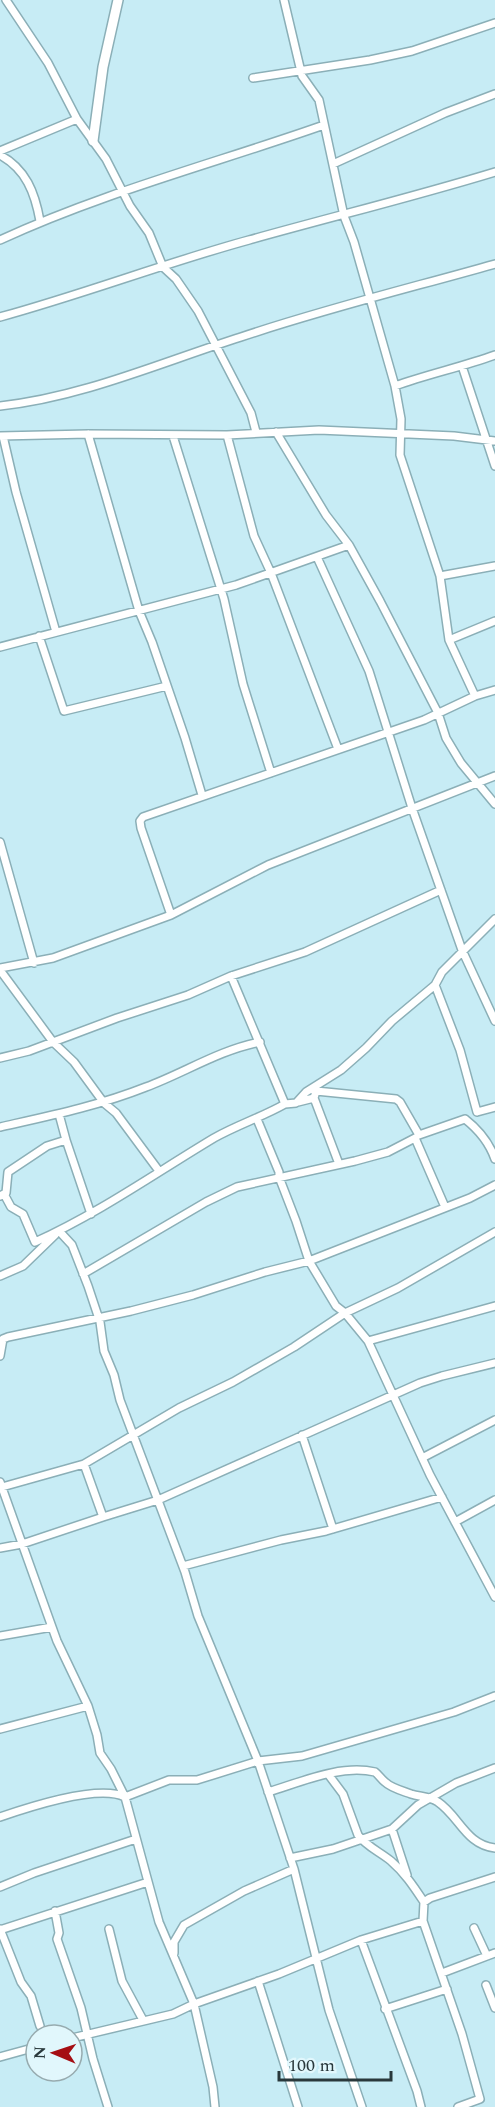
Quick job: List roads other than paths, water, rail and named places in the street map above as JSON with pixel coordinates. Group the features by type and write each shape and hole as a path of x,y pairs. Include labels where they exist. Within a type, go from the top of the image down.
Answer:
{"street":[{"path":"6,0 48,63 77,119 106,159 123,192 149,233 163,267 176,279 198,312 251,413 256,432"},
{"path":"93,141 103,67 118,0"},
{"path":"284,0 300,71 319,100 344,216 354,242 395,386 401,418 400,455 441,576 449,640 475,696"},
{"path":"253,78 370,60 412,51 495,23"},
{"path":"333,164 445,113 495,94"},
{"path":"0,153 77,119"},
{"path":"0,240 40,221 172,174 324,125"},
{"path":"0,153 15,163 28,183 37,204 40,221"},
{"path":"0,317 60,301 248,240 344,216 495,172"},
{"path":"0,405 77,391 159,366 216,345 495,264"},
{"path":"395,386 495,355"},
{"path":"462,366 495,466"},
{"path":"56,632 2,436 227,435 319,430 454,436 495,441"},
{"path":"276,432 326,515 349,545 438,713 446,738 461,763 495,804"},
{"path":"88,434 139,610 167,686 202,795"},
{"path":"173,435 220,589 243,684 271,773"},
{"path":"227,435 254,536 271,573 338,749"},
{"path":"0,647 220,589 349,545"},
{"path":"317,556 369,671 412,808 462,950 495,1021"},
{"path":"441,576 495,566"},
{"path":"449,640 495,621"},
{"path":"39,636 64,711 167,686"},
{"path":"171,915 140,821 142,817 387,732 495,690"},
{"path":"159,1171 116,1113 104,1103 74,1062 53,1042 0,969 53,958 171,915 268,865 495,776"},
{"path":"0,842 34,963"},
{"path":"0,1058 29,1051 117,1018 188,995 231,976 305,952 441,890"},
{"path":"296,1103 306,1092 341,1070 435,985 442,972 462,950 495,919"},
{"path":"231,976 285,1104"},
{"path":"435,985 460,1050 477,1112 495,1107"},
{"path":"0,1127 104,1103 149,1086 203,1061 247,1044 260,1042"},
{"path":"339,1164 314,1098 316,1091 396,1100 400,1102 420,1135 465,1119"},
{"path":"66,1140 47,1146 8,1172 2,1195 11,1206 23,1214 35,1242 91,1214 218,1136 285,1104 314,1098"},
{"path":"59,1114 91,1214"},
{"path":"257,1119 279,1172 309,1262 336,1306 345,1313 368,1341 422,1458 495,1597"},
{"path":"83,1274 206,1202 237,1187 388,1152 415,1138 465,1119"},
{"path":"465,1119 475,1126 490,1145 495,1159"},
{"path":"415,1138 445,1207"},
{"path":"0,1356 3,1340 8,1337 98,1317 113,1316 193,1295 265,1272 309,1262 470,1198 495,1185"},
{"path":"59,1231 72,1245 83,1274 98,1317 104,1351 114,1375 120,1400 183,1566 213,1656 258,1761 294,1869 329,2010 362,2107"},
{"path":"0,1276 23,1266 59,1231"},
{"path":"214,2107 213,2087 194,2004 159,1922 125,1797 111,1769 100,1754 88,1706 52,1627 1,1484 84,1464 179,1408 233,1382 294,1347 345,1313 398,1288 495,1232"},
{"path":"368,1341 495,1306"},
{"path":"0,1548 22,1544 158,1500 393,1395 442,1376 495,1363"},
{"path":"422,1458 495,1420"},
{"path":"302,1435 333,1528"},
{"path":"84,1464 103,1517"},
{"path":"183,1566 333,1528 442,1497"},
{"path":"455,1522 495,1501"},
{"path":"0,1636 52,1627"},
{"path":"0,1817 54,1801 115,1792 125,1797 169,1780 196,1780 258,1761 302,1756 454,1712 495,1696"},
{"path":"0,1729 88,1706"},
{"path":"290,1858 333,1849 392,1828 418,1805 456,1783 495,1768"},
{"path":"268,1792 328,1774 366,1770 377,1773 386,1784 413,1795 432,1798 441,1804 459,1826 476,1841 487,1847 495,1848"},
{"path":"328,1774 343,1794 362,1840 407,1877 424,1902 423,1921 462,2034 480,2099 458,2107"},
{"path":"392,1828 407,1877"},
{"path":"0,1887 34,1873 136,1839"},
{"path":"175,1962 174,1942 184,1925 244,1891 294,1869"},
{"path":"424,1902 495,1877"},
{"path":"39,2023 31,1996 21,1982 0,1929 148,1882"},
{"path":"55,1911 59,1933 57,1939 108,2107"},
{"path":"84,2035 173,2014 361,1940 423,1921"},
{"path":"474,1928 487,1956"},
{"path":"109,1929 122,1980 143,2020"},
{"path":"361,1940 421,2107"},
{"path":"442,1973 495,1953"},
{"path":"258,1981 298,2107"},
{"path":"486,1985 495,2008"},
{"path":"385,2008 447,1989"},
{"path":"0,2057 24,2050"}]}
